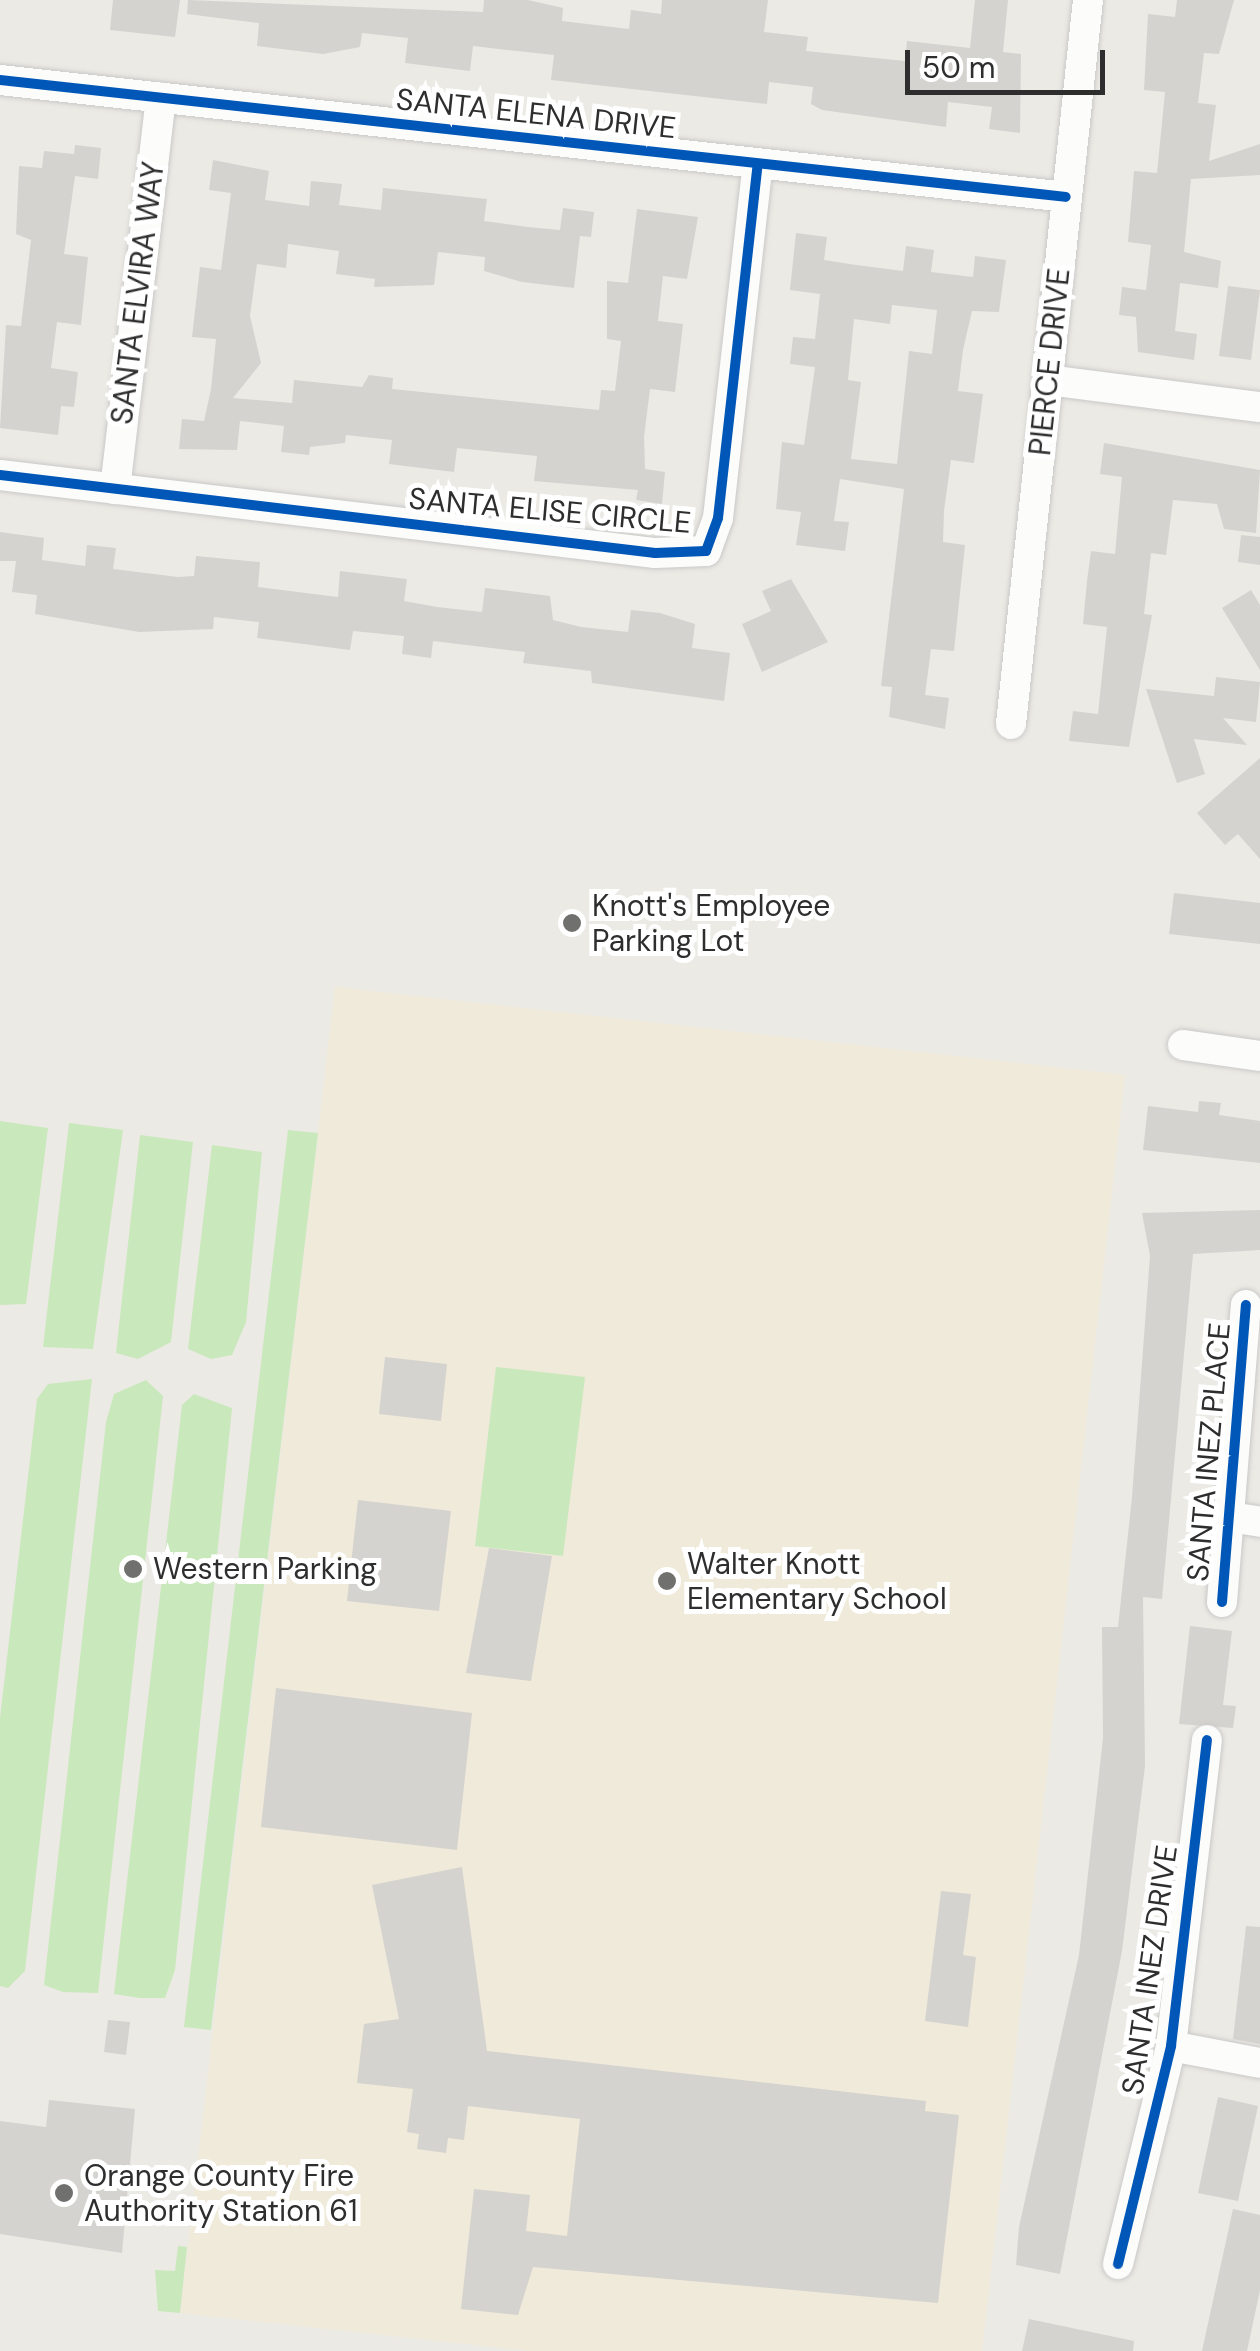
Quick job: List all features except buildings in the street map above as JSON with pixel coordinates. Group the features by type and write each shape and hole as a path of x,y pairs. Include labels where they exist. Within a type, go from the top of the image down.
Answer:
{"street":[{"name":"PIERCE DRIVE","path":"1011,724 1088,0"},
{"name":"SANTA ELENA DRIVE","path":"0,80 1066,198"},
{"name":"SANTA ELVIRA WAY","path":"115,489 161,98"},
{"name":"SANTA ELISE CIRCLE","path":"0,475 655,553 706,551 718,518 758,164"},
{"path":"1048,380 1260,407"},
{"path":"1183,1045 1260,1056"},
{"name":"SANTA INEZ PLACE","path":"1222,1602 1224,1516 1246,1306"},
{"name":"SANTA INEZ PLACE","path":"1224,1516 1260,1522"},
{"name":"SANTA INEZ DRIVE","path":"1118,2264 1170,2046 1207,1740"},
{"name":"SANTA INEZ DRIVE","path":"1170,2046 1260,2063"}],"shaded area":[{"name":"Walter Knott Elementary School","path":"335,987 1125,1075 982,2351 532,2351 180,2313"}],"green space":[{"path":"0,1121 48,1128 26,1304 0,1305"},
{"path":"69,1123 123,1130 93,1349 43,1347"},
{"path":"288,1130 318,1133 211,2030 184,2027"},
{"path":"140,1135 193,1142 171,1342 138,1359 116,1353"},
{"path":"212,1145 262,1152 246,1322 232,1355 211,1359 188,1349"},
{"path":"496,1367 585,1377 563,1556 475,1546"},
{"path":"92,1379 25,1971 8,1988 0,1986 0,1718 37,1399 48,1384"},
{"path":"146,1380 163,1396 98,1993 63,1992 44,1985 106,1422 114,1394"},
{"path":"194,1394 232,1408 175,1970 165,1998 140,1998 114,1994 182,1405"},
{"path":"178,2246 187,2247 180,2313 158,2311 155,2270 175,2271"}],"cycle path":[{"path":"0,80 1066,197"},
{"path":"0,475 655,553 706,551 718,518 758,164"},
{"path":"1222,1602 1246,1305"},
{"path":"1118,2264 1171,2046 1207,1740"}],"place":[{"name":"Knott's Employee Parking Lot","path":"572,923"},
{"name":"Western Parking","path":"133,1569"},
{"name":"Walter Knott Elementary School","path":"667,1581"},
{"name":"Orange County Fire Authority Station 61","path":"64,2193"}]}
